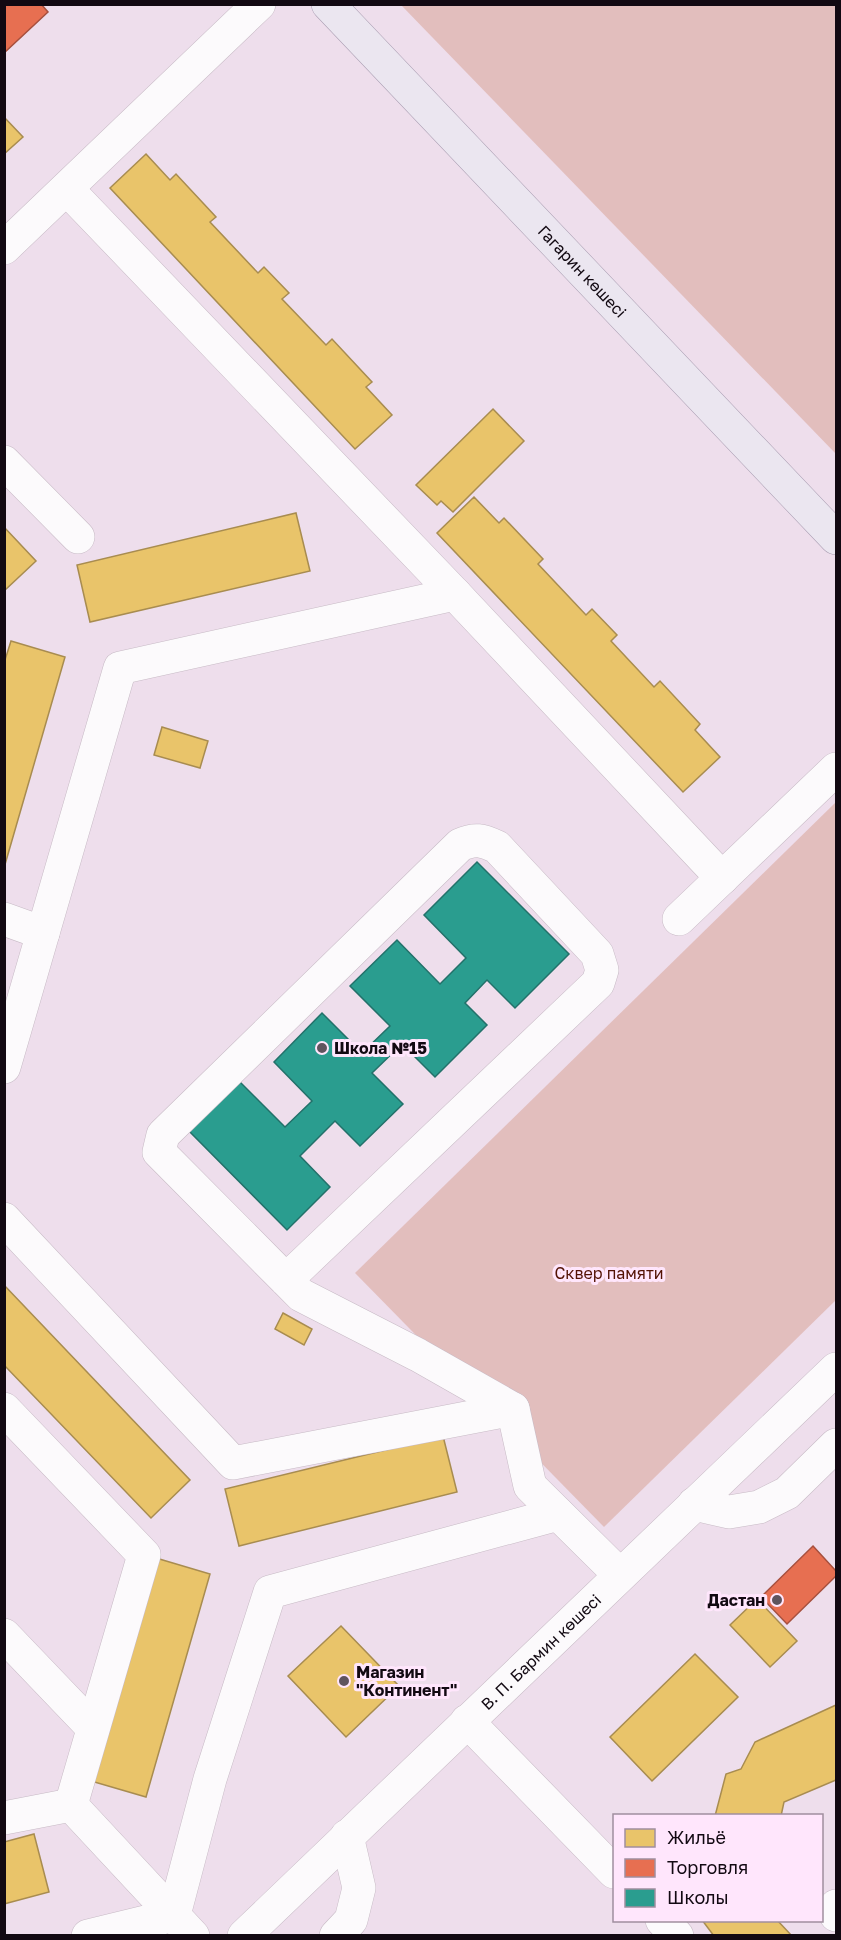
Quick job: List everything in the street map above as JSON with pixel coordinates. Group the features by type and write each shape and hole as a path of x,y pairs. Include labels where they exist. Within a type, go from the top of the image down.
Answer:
{"main road":[{"name":"Гагарин көшесі","path":"328,4 837,538"}],"street":[{"path":"5,247 259,4"},
{"path":"67,189 455,594 722,878"},
{"path":"4,462 78,537"},
{"path":"4,1067 120,668 455,594"},
{"path":"679,919 837,769"},
{"path":"286,1280 598,983 602,970 597,954 497,847 485,841 470,840 459,845 163,1135 159,1152 286,1280 301,1294 418,1355 513,1409 530,1486 620,1575"},
{"path":"4,919 43,933"},
{"path":"4,1219 233,1463 513,1409"},
{"name":"В. П. Бармин көшесі","path":"244,1935 837,1369"},
{"path":"4,1409 144,1555 71,1805"},
{"path":"694,1504 729,1512 759,1507 787,1493 837,1445"},
{"path":"184,1925 210,1779 270,1592 558,1514"},
{"path":"4,1635 93,1728"},
{"path":"467,1721 613,1870"},
{"path":"71,1805 184,1925"},
{"path":"4,1818 71,1805"},
{"path":"336,1935 351,1920 359,1888 347,1836"},
{"path":"837,1906 837,1915"},
{"path":"664,1922 677,1935"},
{"path":"88,1935 184,1925"}],"green space":[{"path":"401,5 836,5 836,454"},
{"name":"Сквер памяти","path":"836,802 836,1300 604,1527 355,1273"}],"building: Жильё":[{"path":"4,117 23,137 4,154"},
{"path":"146,154 170,180 176,174 216,217 210,222 258,273 264,267 289,293 282,299 326,345 332,339 372,382 366,387 392,415 355,449 110,188"},
{"path":"493,409 524,441 453,512 441,501 437,505 416,485"},
{"path":"474,497 499,523 504,518 543,559 538,564 586,615 592,609 617,635 611,641 654,687 660,681 700,724 695,730 720,757 683,792 437,533"},
{"path":"296,513 310,571 90,622 77,565"},
{"path":"4,527 36,561 4,591"},
{"path":"11,641 65,657 4,868 4,663"},
{"path":"162,727 208,741 200,768 154,755"},
{"path":"4,1285 190,1480 151,1518 4,1365"},
{"path":"283,1313 312,1329 304,1345 275,1329"},
{"path":"443,1436 457,1492 239,1546 225,1489"},
{"path":"156,1558 210,1574 146,1797 91,1781"},
{"path":"757,1599 797,1641 770,1667 730,1625"},
{"name":"Магазин \"Континент\"","path":"341,1626 399,1686 346,1737 288,1676"},
{"path":"695,1654 738,1697 652,1781 610,1737"},
{"path":"836,1705 836,1780 784,1802 781,1814 716,1814 726,1774 741,1769 755,1742"},
{"path":"34,1834 49,1892 4,1904 4,1842"},
{"path":"704,1922 779,1922 792,1936 714,1936"}],"building: Торговля":[{"path":"4,4 41,4 48,12 4,53"},
{"path":"813,1546 836,1571 836,1576 787,1624 761,1597"}],"building: Школы":[{"name":"Школа №15","path":"477,862 569,954 515,1008 487,980 465,1003 487,1025 435,1077 402,1044 372,1073 403,1104 360,1146 335,1121 300,1156 330,1187 287,1230 187,1129 237,1079 285,1127 312,1101 274,1062 322,1013 362,1053 390,1026 350,986 397,940 440,984 466,958 424,915"}],"place":[{"name":"Школа №15","path":"322,1048"},
{"name":"Дастан","path":"777,1600"},
{"name":"Магазин \"Континент\"","path":"344,1681"}]}
